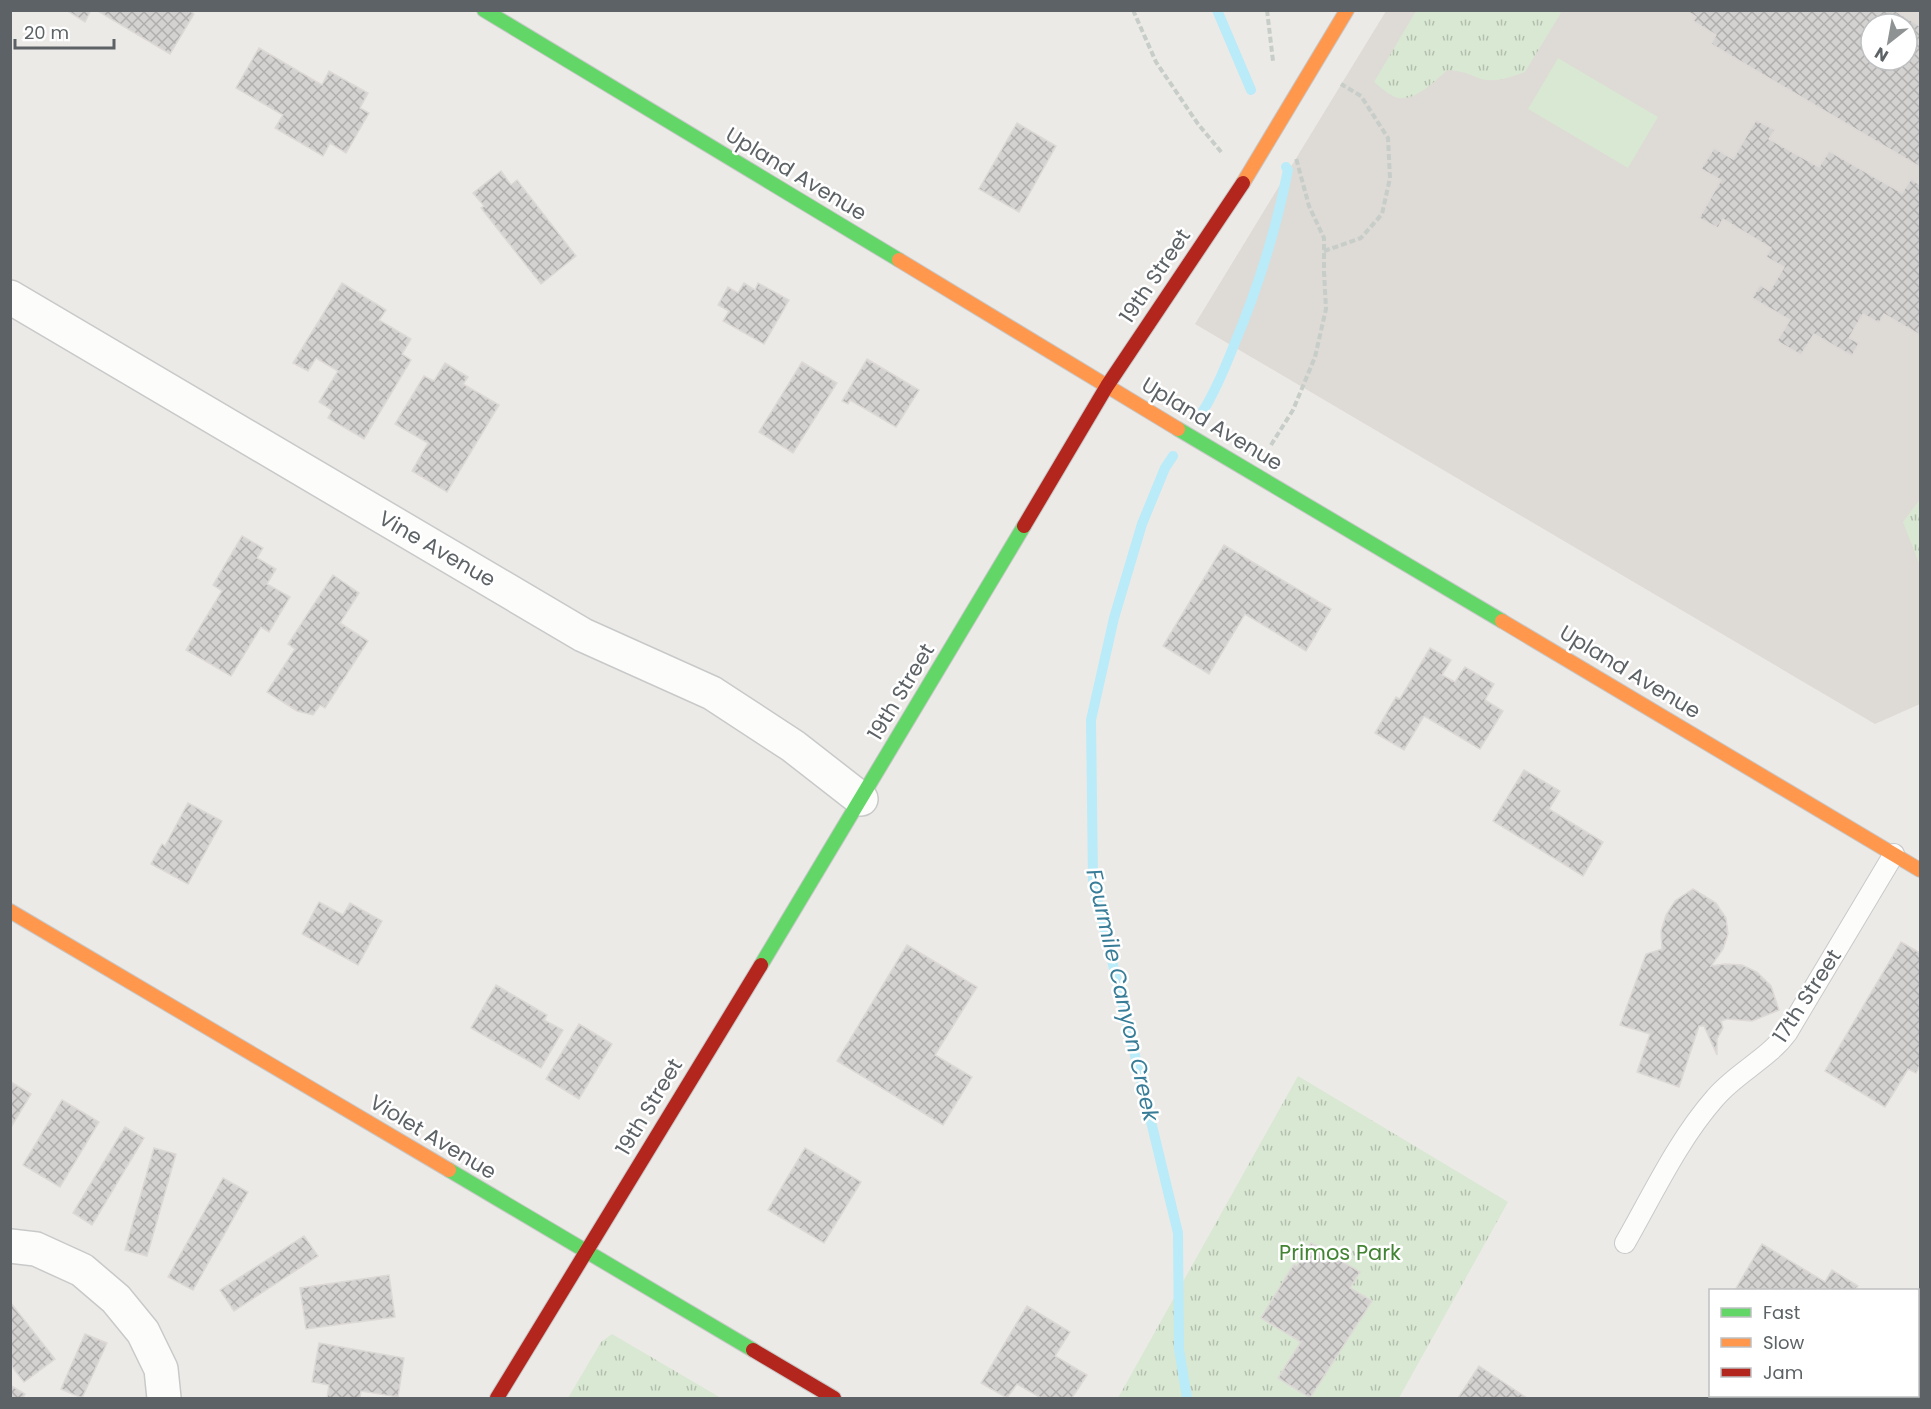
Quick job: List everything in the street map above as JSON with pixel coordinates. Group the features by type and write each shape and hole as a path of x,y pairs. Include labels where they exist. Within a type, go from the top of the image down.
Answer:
{"street":[{"name":"Upland Avenue","path":"484,10 1107,386 1920,870"},
{"name":"19th Street","path":"497,1398 861,800 1107,386 1248,173 1347,10"},
{"name":"Vine Avenue","path":"10,297 583,635 712,693 793,746 861,800"},
{"name":"Violet Avenue","path":"10,911 834,1398"},
{"path":"10,1246 36,1249 82,1270 116,1299 143,1332 171,1376"}],"lane":[{"name":"17th Street","path":"1625,1243 1674,1158 1714,1099 1783,1038 1894,854"}],"path":[{"path":"1133,10 1156,62 1198,123 1226,159 1248,173"},
{"path":"1267,10 1273,61"},
{"path":"1324,251 1361,238 1382,214 1390,178 1388,138 1361,96 1339,82"},
{"path":"1254,473 1293,410 1315,357 1326,309 1324,238 1309,206 1296,155"}],"shaded area":[{"path":"1386,11 1920,11 1920,704 1875,724 1195,324"}],"green space":[{"path":"1556,10 1561,13 1525,72 1492,80 1448,70 1419,93 1405,98 1392,95 1374,82 1416,11"},
{"path":"1558,58 1658,117 1628,168 1528,109"},
{"path":"1920,499 1920,566 1903,522"},
{"name":"Primos Park","path":"1298,1076 1508,1202 1399,1398 1118,1398"},
{"path":"612,1334 721,1398 568,1398 601,1342"}],"building":[{"path":"66,10 91,10 85,22"},
{"path":"96,10 189,10 194,14 170,54"},
{"path":"1685,10 1894,10 1897,12 1859,12 1859,72 1919,72 1920,26 1920,167 1711,44 1716,35 1693,21 1696,17"},
{"path":"259,48 322,85 329,71 368,93 360,108 369,113 346,153 330,143 323,156 275,128 283,115 236,88"},
{"path":"1756,120 1775,130 1769,139 1819,167 1829,151 1902,193 1911,179 1920,185 1920,335 1884,314 1879,323 1863,314 1849,338 1859,343 1852,356 1814,334 1801,355 1777,341 1790,320 1752,298 1760,285 1770,291 1784,267 1766,257 1771,248 1723,219 1718,228 1699,218 1721,180 1701,169 1714,148 1733,159"},
{"path":"1017,123 1056,146 1019,212 979,189"},
{"path":"501,171 511,185 517,180 576,256 541,284 481,208 484,206 473,193"},
{"path":"342,283 386,310 379,320 411,339 402,354 411,360 364,439 328,418 332,410 319,402 338,371 316,358 308,371 293,363"},
{"path":"744,283 755,290 758,283 789,300 764,344 723,321 729,311 718,305 728,287 738,293"},
{"path":"867,359 919,390 896,427 850,400 848,404 842,401"},
{"path":"802,362 837,383 793,453 759,432"},
{"path":"445,363 468,377 463,384 499,405 447,492 412,471 428,443 395,424 424,376 434,381"},
{"path":"242,536 263,548 257,558 276,569 267,584 290,597 269,632 261,627 231,676 186,650 222,591 213,585"},
{"path":"1224,545 1331,609 1306,651 1245,614 1209,674 1163,646"},
{"path":"333,575 359,593 340,623 368,641 325,708 320,705 313,715 297,711 267,692 295,649 288,644"},
{"path":"1430,648 1451,660 1442,675 1455,682 1465,667 1494,684 1485,700 1503,711 1480,749 1424,716 1404,750 1375,733 1396,697 1400,699"},
{"path":"1524,770 1560,791 1549,809 1603,842 1583,876 1493,821"},
{"path":"188,803 222,821 188,884 151,864 162,844 165,846"},
{"path":"1693,889 1716,903 1726,918 1728,934 1723,949 1711,966 1742,965 1757,972 1771,986 1779,1010 1752,1021 1727,1019 1721,1021 1723,1028 1717,1039 1717,1055 1704,1026 1699,1026 1679,1087 1637,1072 1650,1034 1620,1025 1646,954 1662,949 1661,931 1666,915 1675,901"},
{"path":"319,902 343,915 350,903 382,921 358,965 302,934"},
{"path":"1901,942 1920,953 1920,1065 1916,1073 1908,1069 1885,1107 1825,1071"},
{"path":"907,945 977,987 935,1055 972,1077 943,1125 837,1061"},
{"path":"496,985 547,1015 544,1020 563,1030 541,1068 471,1028"},
{"path":"579,1024 612,1044 579,1099 546,1079"},
{"path":"10,1082 31,1094 10,1129"},
{"path":"62,1100 99,1122 60,1187 23,1165"},
{"path":"125,1127 144,1138 92,1225 73,1213"},
{"path":"154,1148 176,1154 147,1256 125,1250"},
{"path":"805,1148 861,1182 824,1243 768,1210"},
{"path":"223,1178 248,1192 193,1290 168,1277"},
{"path":"304,1236 318,1256 234,1311 220,1290"},
{"path":"1311,1243 1360,1272 1350,1288 1372,1301 1310,1398 1278,1378 1301,1342 1261,1318 1294,1264 1297,1266"},
{"path":"1762,1244 1825,1282 1832,1270 1858,1286 1856,1289 1736,1289"},
{"path":"389,1275 395,1317 306,1329 300,1288"},
{"path":"10,1302 55,1359 24,1382 10,1364"},
{"path":"1027,1306 1070,1332 1055,1356 1087,1375 1072,1398 1041,1398 1017,1384 1007,1398 981,1383"},
{"path":"85,1334 107,1343 82,1398 61,1389"},
{"path":"319,1343 404,1358 398,1397 361,1391 360,1398 327,1398 329,1385 312,1382"},
{"path":"1479,1366 1527,1398 1458,1398"},
{"path":"10,1385 25,1394 23,1398 10,1398"}],"waterway":[{"name":"Fourmile Canyon Creek","path":"1217,10 1251,90"},
{"name":"Fourmile Canyon Creek","path":"1203,411 1224,370 1258,280 1278,215 1288,170 1286,167"},
{"name":"Fourmile Canyon Creek","path":"1173,456 1165,468 1142,524 1114,618 1091,720 1093,882 1178,1233 1179,1349 1187,1398"}],"traffic: fast":[{"path":"484,10 899,260"},
{"path":"1178,429 1502,621"},
{"path":"761,965 1024,526"},
{"path":"449,1170 753,1350"}],"traffic: slow":[{"path":"1243,183 1347,10"},
{"path":"899,260 1178,429"},
{"path":"1502,621 1920,870"},
{"path":"10,911 449,1170"}],"traffic: jam":[{"path":"1024,526 1107,386 1243,183"},
{"path":"497,1398 761,965"},
{"path":"753,1350 834,1398"}]}
